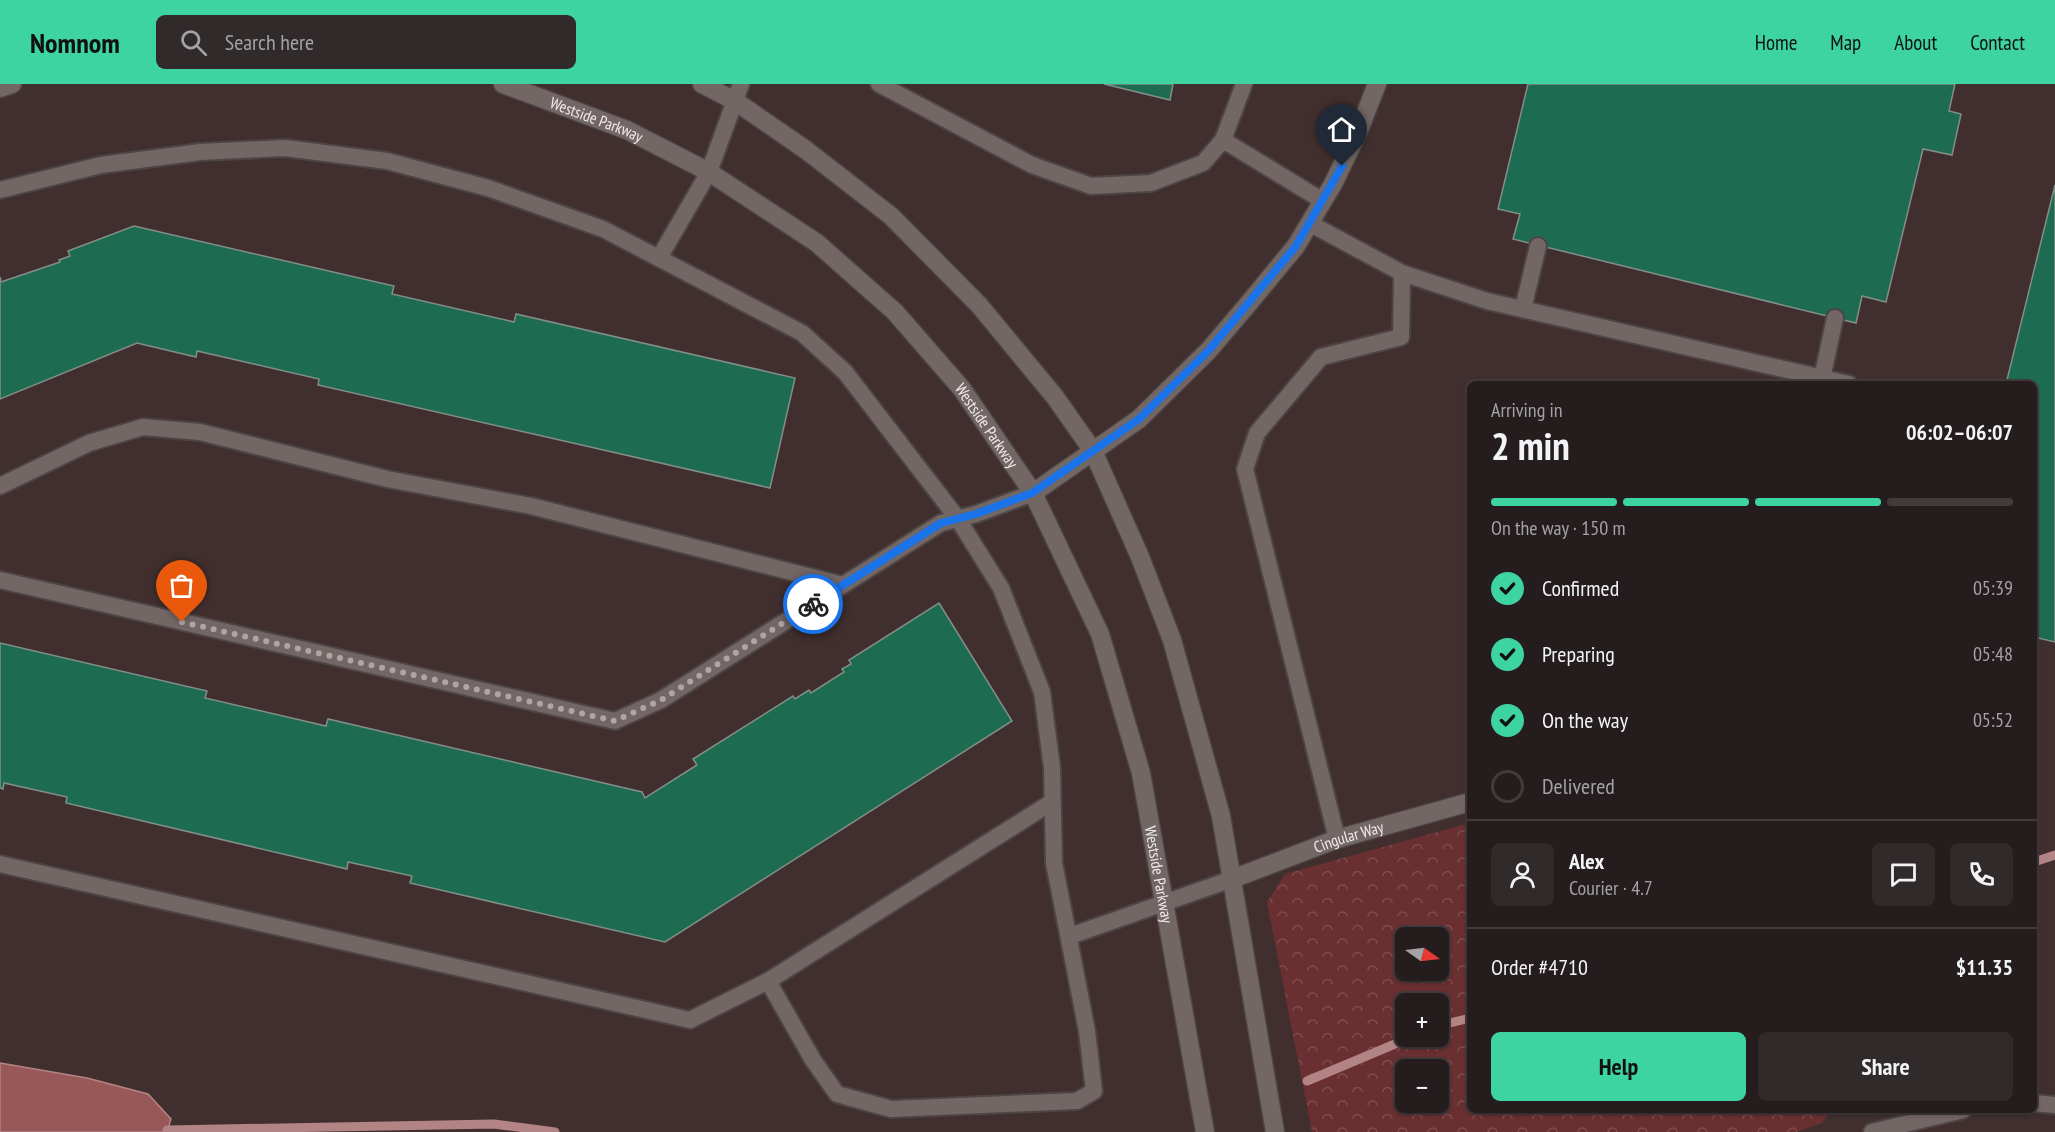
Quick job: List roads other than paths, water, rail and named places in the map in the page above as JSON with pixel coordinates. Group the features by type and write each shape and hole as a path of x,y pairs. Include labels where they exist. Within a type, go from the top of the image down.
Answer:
{"main road":[{"path":"0,88 12,84"},
{"name":"Westside Parkway","path":"503,84 627,130 709,172 817,243 895,312 962,389 1032,493 1100,634 1141,773 1205,1132"},
{"path":"702,84 738,93 806,150 891,216 980,305 1055,397 1093,451 1140,557 1172,640 1221,816 1275,1132"},
{"path":"1032,493 1139,419 1209,350 1296,246 1323,201 1359,130 1377,84"},
{"name":"Cingular Way","path":"1232,879 1337,838 1467,803"}],"lane":[{"path":"879,84 1032,165 1091,186 1151,183 1203,164 1223,140 1244,84"},
{"path":"659,258 709,172 738,93"},
{"path":"1223,140 1323,201"},
{"path":"0,190 101,165 200,152 285,148 387,161 488,188 603,229 802,333 845,372 958,519 1001,588 1042,692 1053,802 1054,863 1070,936 1094,1091 1077,1101 891,1109 837,1094 813,1060 768,981"},
{"path":"1309,223 1402,273 1486,301 1836,381"},
{"path":"1523,309 1538,246"},
{"path":"1337,838 1245,469 1257,433 1321,357 1401,337 1402,273"},
{"path":"1822,378 1835,318"},
{"path":"0,486 89,443 143,427 200,432 387,479 531,506 843,585"},
{"path":"0,580 615,721 661,700 941,523 1032,493"},
{"path":"0,864 690,1020 768,981 1053,802"},
{"path":"1070,936 1232,879"},
{"path":"2037,1103 2055,1105"},
{"path":"1872,1132 1951,1113"}],"waterway":[{"path":"2037,861 2055,855"},
{"path":"1449,1023 1467,1019"},
{"path":"1307,1081 1395,1044"},
{"path":"167,1130 494,1124 555,1132"}]}
